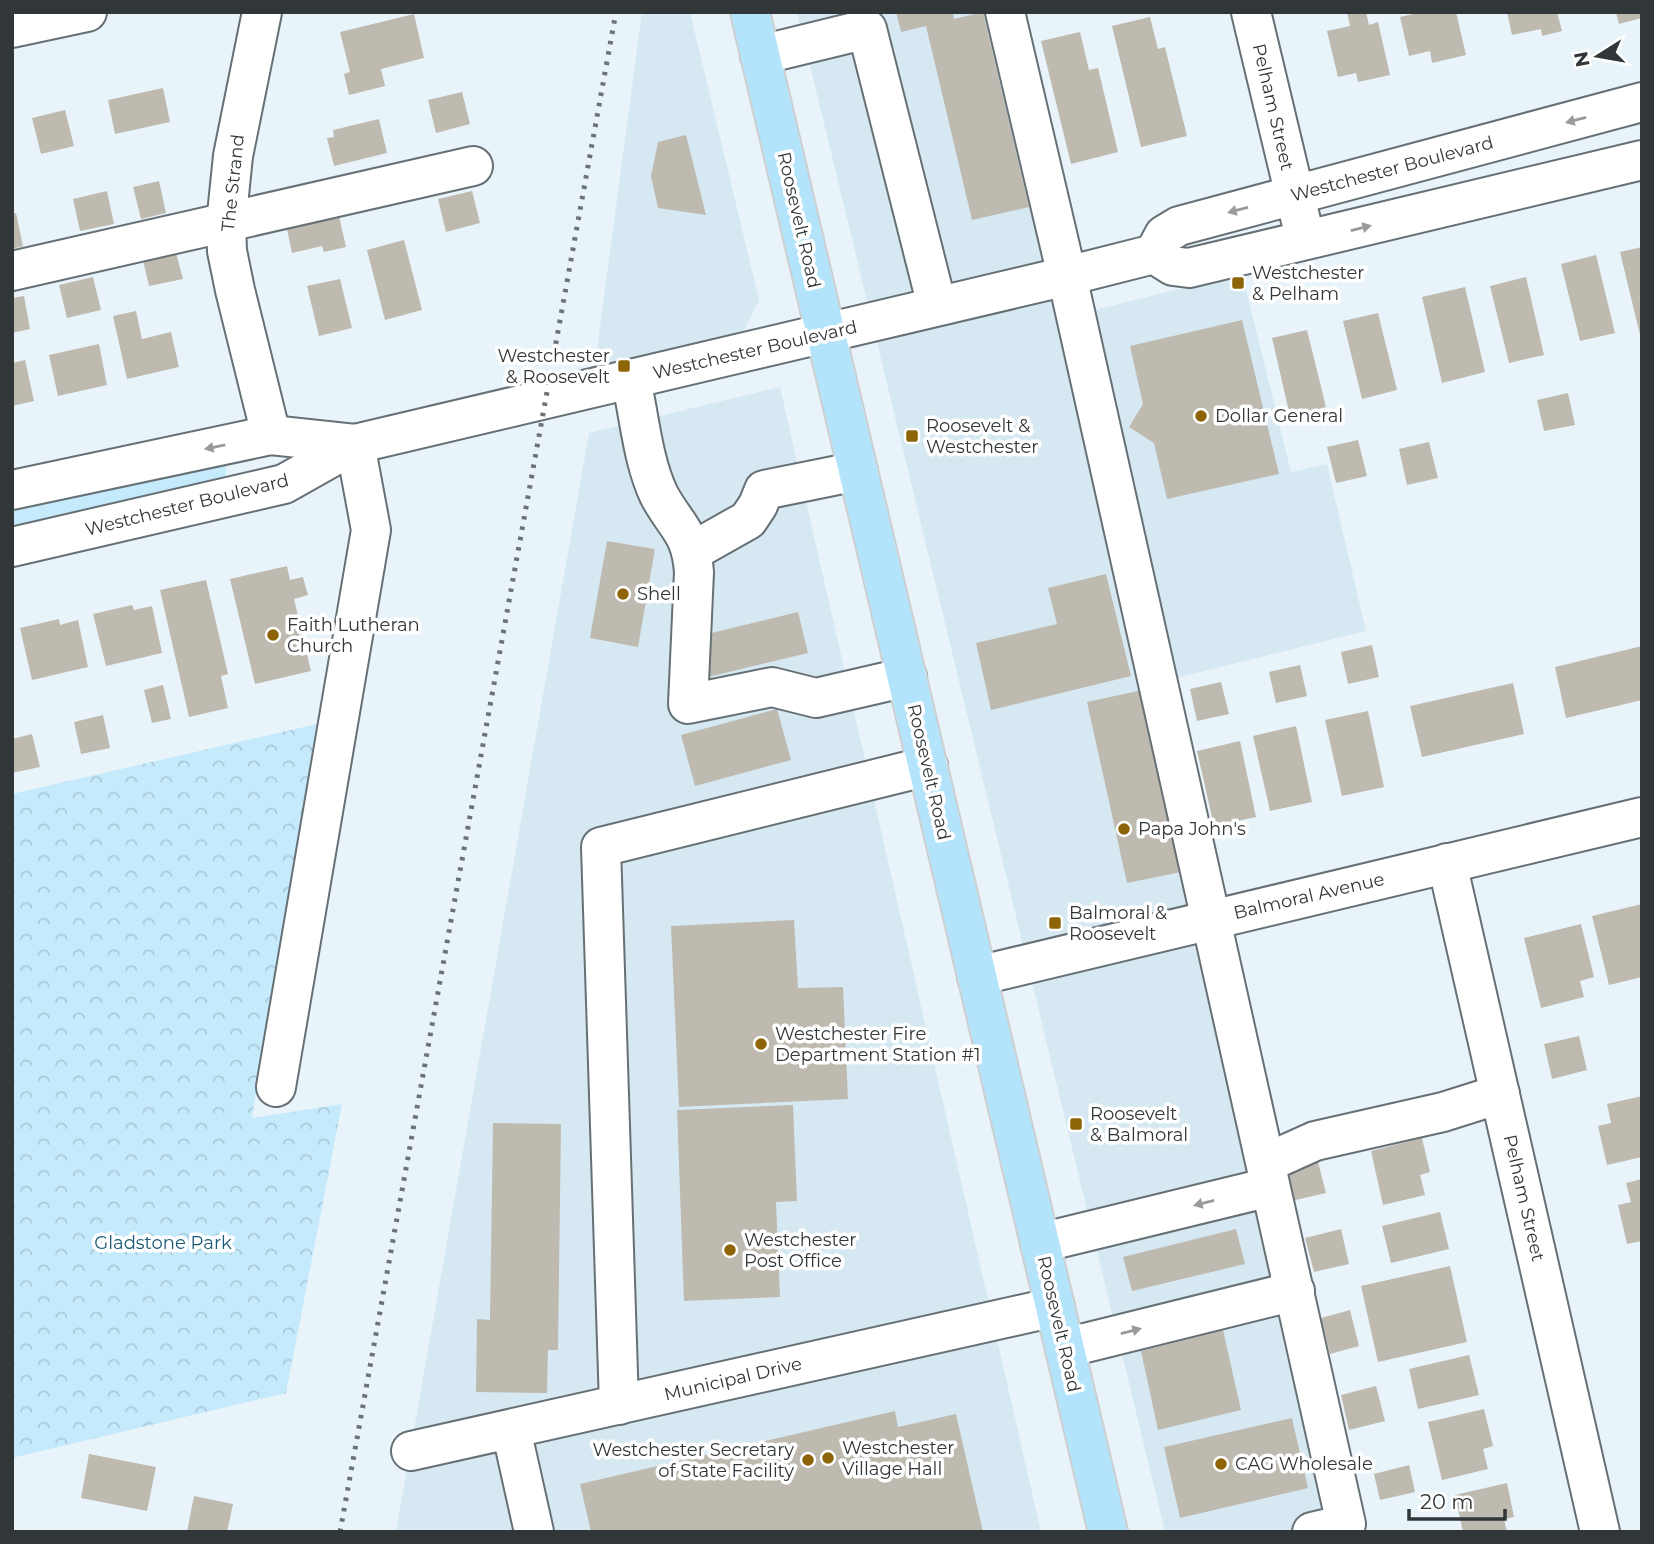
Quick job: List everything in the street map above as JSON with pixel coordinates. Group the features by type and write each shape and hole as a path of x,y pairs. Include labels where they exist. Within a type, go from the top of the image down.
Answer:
{"main road":[{"name":"Roosevelt Road","path":"750,12 1108,1532"}],"street":[{"path":"12,28 88,12"},
{"name":"The Strand","path":"262,12 233,156 226,224 227,251 235,290 271,435"},
{"path":"1005,12 1068,276 1346,1524 1312,1532"},
{"name":"Pelham Street","path":"1251,12 1306,242"},
{"path":"760,55 867,29 937,306"},
{"name":"Westchester Boulevard","path":"12,547 284,484 355,444 1154,254 1164,235 1180,226 1642,102"},
{"path":"1154,254 1172,266 1189,268 1642,160"},
{"path":"12,271 473,166"},
{"path":"631,379 649,466 659,495 682,528 693,551 688,704 772,687 816,698 907,677"},
{"name":"Westchester Boulevard","path":"12,490 271,435 355,444"},
{"path":"276,1087 371,530 355,444"},
{"path":"693,551 748,520 764,490 858,471"},
{"path":"619,1405 601,847 928,766"},
{"name":"Balmoral Avenue","path":"977,976 1642,817"},
{"name":"Pelham Street","path":"1447,863 1600,1532"},
{"path":"1040,1243 1268,1175 1315,1140 1443,1112 1500,1094"},
{"path":"1065,1348 1294,1290"},
{"name":"Municipal Drive","path":"411,1451 1055,1307"},
{"path":"511,1429 534,1532"}],"shaded area":[{"path":"642,12 690,12 759,300 740,339 593,379"},
{"path":"797,12 996,12 1066,317 1242,273 1291,472 1327,464 1366,631 1172,679 1365,1532 1165,1532"},
{"path":"780,387 1041,1532 396,1532 589,433"}],"green space":[{"path":"221,460 226,468 226,478 12,533 12,504"},
{"name":"Gladstone Park","path":"317,724 252,1118 342,1104 286,1393 12,1458 12,794"}],"building":[{"path":"896,12 953,12 954,19 983,12 1029,207 972,220 926,26 901,32"},
{"path":"1347,12 1366,12 1369,25 1378,22 1390,75 1358,82 1356,73 1338,77 1327,31 1350,26"},
{"path":"1422,12 1456,12 1466,55 1432,63 1430,51 1409,56 1400,17"},
{"path":"1507,12 1557,12 1562,31 1542,36 1541,29 1512,35"},
{"path":"1616,12 1642,12 1642,18 1619,24"},
{"path":"414,14 424,58 381,69 385,86 349,95 344,74 350,72 340,32"},
{"path":"1150,17 1158,49 1165,47 1187,136 1141,147 1112,26"},
{"path":"1080,32 1089,70 1098,68 1118,152 1071,164 1041,41"},
{"path":"163,88 170,122 115,134 108,100"},
{"path":"462,92 470,124 436,133 428,100"},
{"path":"65,110 74,146 41,154 32,118"},
{"path":"379,119 387,153 334,166 327,138 334,137 333,130"},
{"path":"686,135 706,215 658,208 651,176 658,142"},
{"path":"159,181 166,213 141,219 133,187"},
{"path":"107,191 114,224 80,231 73,199"},
{"path":"472,191 480,223 446,232 438,199"},
{"path":"16,213 23,246 12,249 12,214"},
{"path":"339,216 346,247 324,252 322,246 292,253 287,229"},
{"path":"404,240 422,310 385,320 367,250"},
{"path":"1642,247 1642,339 1641,339 1620,252"},
{"path":"176,253 183,279 149,286 143,260"},
{"path":"1596,255 1615,333 1580,341 1561,264"},
{"path":"93,277 101,310 67,318 59,285"},
{"path":"1526,277 1544,355 1509,363 1490,286"},
{"path":"340,279 352,328 319,336 307,286"},
{"path":"1465,287 1485,372 1442,383 1422,297"},
{"path":"24,296 30,329 12,333 12,298"},
{"path":"136,311 142,339 171,332 179,367 127,379 113,316"},
{"path":"1378,313 1397,390 1362,399 1343,321"},
{"name":"Dollar General","path":"1242,320 1279,474 1167,499 1154,443 1129,427 1143,404 1130,346"},
{"path":"1307,330 1326,407 1290,416 1272,338"},
{"path":"99,344 107,385 58,396 49,355"},
{"path":"25,360 34,401 12,406 12,363"},
{"path":"1568,393 1575,425 1544,431 1537,400"},
{"path":"1358,440 1367,476 1336,483 1327,447"},
{"path":"1429,442 1438,478 1407,485 1399,449"},
{"name":"Shell","path":"607,541 655,549 638,647 590,638"},
{"name":"Faith Lutheran Church","path":"287,566 290,580 303,577 308,595 294,599 311,671 255,684 230,579"},
{"path":"1106,574 1131,676 991,710 976,643 1057,624 1048,588"},
{"path":"206,580 228,674 221,676 228,708 189,717 160,590"},
{"path":"132,605 134,610 152,606 162,653 106,666 93,614"},
{"name":"Shell","path":"798,612 808,653 704,678 695,637"},
{"path":"59,619 60,625 78,620 88,667 32,680 20,628"},
{"path":"1372,645 1379,677 1348,684 1341,652"},
{"path":"1642,646 1642,700 1566,718 1555,667"},
{"path":"1300,665 1307,696 1276,703 1269,672"},
{"path":"1221,682 1229,714 1197,721 1190,689"},
{"path":"1513,683 1524,734 1422,757 1410,706"},
{"path":"163,685 171,719 152,723 144,690"},
{"path":"1147,689 1186,871 1127,883 1087,702"},
{"path":"777,709 791,760 695,786 681,735"},
{"path":"1368,711 1384,787 1342,796 1325,720"},
{"path":"103,715 110,748 81,754 74,722"},
{"path":"1296,726 1312,802 1270,811 1253,736"},
{"path":"32,734 40,767 12,773 12,739"},
{"path":"1240,741 1256,817 1214,826 1197,751"},
{"path":"1642,904 1642,977 1609,985 1592,916"},
{"name":"Westchester Fire Department Station #1","path":"794,920 798,988 843,987 848,1099 679,1107 671,926"},
{"path":"1581,924 1594,977 1580,981 1584,997 1541,1008 1524,938"},
{"path":"1579,1036 1587,1070 1552,1079 1544,1044"},
{"path":"1642,1096 1642,1157 1607,1165 1598,1126 1611,1123 1607,1104"},
{"name":"Westchester Post Office","path":"793,1105 797,1201 776,1202 780,1297 684,1301 677,1110"},
{"path":"493,1123 561,1124 558,1350 548,1350 547,1393 476,1392 477,1319 490,1320"},
{"path":"1422,1138 1430,1172 1420,1175 1425,1195 1383,1205 1371,1151"},
{"path":"1317,1158 1326,1193 1291,1201 1282,1166"},
{"path":"1642,1179 1642,1241 1627,1244 1618,1205 1631,1202 1626,1183"},
{"path":"1440,1212 1449,1249 1391,1263 1382,1226"},
{"path":"1236,1229 1245,1264 1132,1291 1123,1257"},
{"path":"1341,1229 1349,1264 1314,1272 1305,1238"},
{"path":"1450,1266 1467,1342 1378,1362 1361,1286"},
{"path":"1350,1310 1359,1346 1330,1354 1321,1318"},
{"path":"1223,1330 1241,1410 1158,1430 1141,1351"},
{"path":"1469,1355 1479,1395 1418,1409 1409,1369"},
{"path":"1376,1386 1385,1421 1349,1430 1341,1395"},
{"path":"1484,1409 1493,1446 1483,1449 1488,1469 1442,1480 1428,1422"},
{"name":"Westchester Village Hall","path":"895,1411 898,1427 956,1414 983,1532 591,1532 580,1484"},
{"path":"1292,1418 1308,1488 1180,1518 1164,1447"},
{"path":"89,1454 156,1467 147,1511 81,1498"},
{"path":"1409,1465 1415,1492 1380,1500 1374,1474"},
{"path":"1507,1483 1514,1517 1504,1519 1507,1532 1463,1532 1455,1495"},
{"path":"194,1496 233,1504 227,1532 187,1532"}],"railway":[{"path":"340,1532 616,12"}],"place":[{"name":"Westchester & Pelham","path":"1238,283"},
{"name":"Westchester & Roosevelt","path":"624,366"},
{"name":"Dollar General","path":"1201,416"},
{"name":"Roosevelt & Westchester","path":"912,436"},
{"name":"Shell","path":"623,594"},
{"name":"Faith Lutheran Church","path":"273,635"},
{"name":"Papa John's","path":"1124,829"},
{"name":"Balmoral & Roosevelt","path":"1055,923"},
{"name":"Westchester Fire Department Station #1","path":"761,1044"},
{"name":"Roosevelt & Balmoral","path":"1076,1124"},
{"name":"Westchester Post Office","path":"730,1250"},
{"name":"Westchester Village Hall","path":"828,1458"},
{"name":"Westchester Secretary of State Facility","path":"808,1460"},
{"name":"CAG Wholesale","path":"1221,1464"}]}
